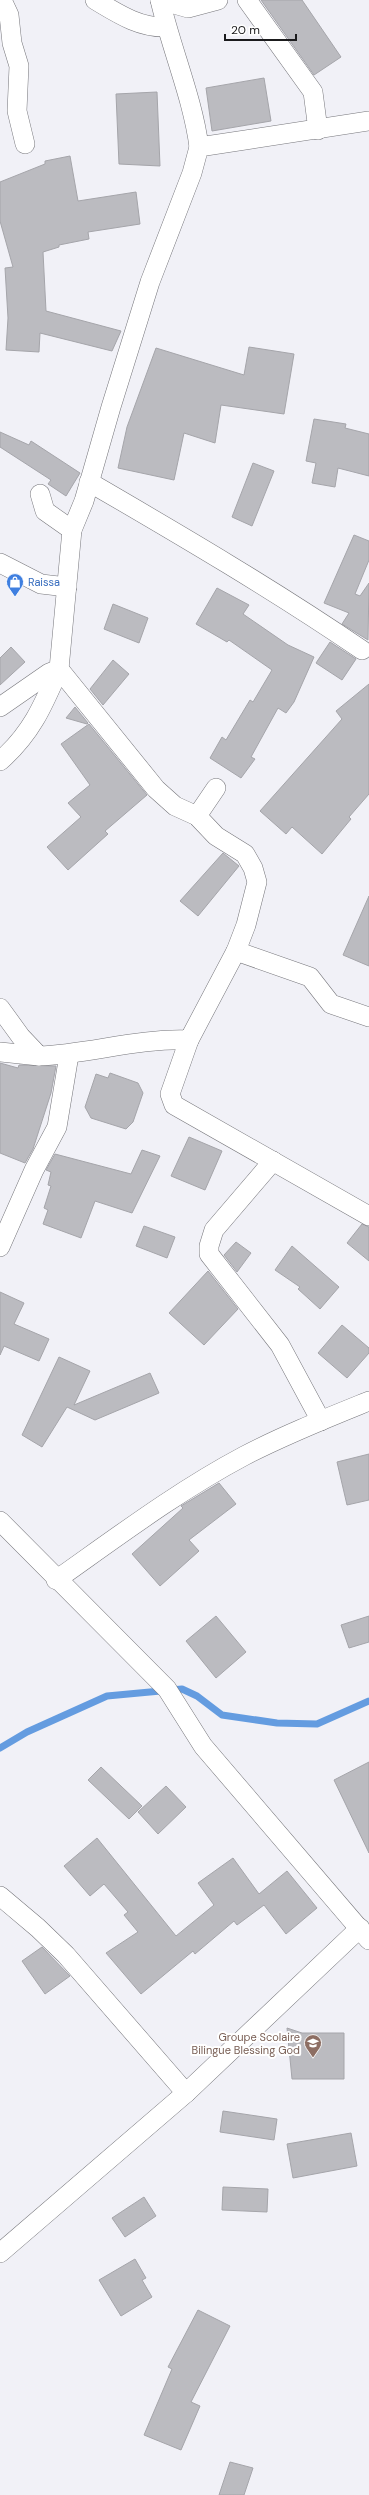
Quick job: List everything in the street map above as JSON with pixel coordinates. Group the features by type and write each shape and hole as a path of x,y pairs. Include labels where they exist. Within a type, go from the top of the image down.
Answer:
{"street":[{"path":"2,0 9,15 12,42 19,66 17,111 25,144"},
{"path":"95,0 127,19 153,28 166,27"},
{"path":"0,760 20,742 35,722 59,669 72,530 89,482 150,282 192,173 200,147 190,104 166,27 160,0 188,8 218,0"},
{"path":"247,0 314,92 318,130"},
{"path":"200,147 369,121"},
{"path":"89,482 214,554 289,600 362,650"},
{"path":"40,494 45,511 72,530"},
{"path":"0,563 41,584 67,587"},
{"path":"0,707 49,673 59,669"},
{"path":"59,669 156,789 175,806 197,816 216,836 245,854 253,868 257,882 246,925 236,951 189,1040 170,1094 174,1105 369,1216"},
{"path":"197,816 216,788"},
{"path":"236,951 310,977 331,1004 369,1017"},
{"path":"0,1008 21,1038 39,1056"},
{"path":"0,1052 39,1056 70,1055 151,1041 189,1040"},
{"path":"0,1247 34,1170 57,1127 70,1055"},
{"path":"273,1161 214,1230 209,1246 209,1254 280,1345 321,1421"},
{"path":"56,1580 171,1500 236,1461 321,1421 369,1401"},
{"path":"0,1521 56,1580 167,1689 204,1746 364,1934 186,2092 0,2253"},
{"path":"0,1896 38,1928 66,1955 186,2092"}],"building":[{"path":"261,0 302,0 341,57 314,75"},
{"path":"264,78 271,121 212,131 206,88"},
{"path":"157,92 160,166 119,164 116,94"},
{"path":"70,156 78,201 136,192 140,224 88,232 89,239 59,245 59,247 43,252 46,311 121,331 112,351 40,333 39,352 6,350 8,318 5,268 13,267 0,221 0,182 45,164 45,161"},
{"path":"249,347 294,354 284,414 221,405 215,443 184,433 174,480 118,468 127,427 156,348 244,375"},
{"path":"314,419 346,424 345,428 369,434 369,476 338,468 335,487 312,483 316,463 306,461"},
{"path":"0,432 29,445 31,441 80,473 66,496 48,484 51,480 0,447"},
{"path":"253,463 274,471 252,526 232,517"},
{"path":"354,535 369,541 369,560 355,594 360,596 369,583 368,640 342,624 349,613 324,603"},
{"path":"217,588 249,605 243,614 288,645 314,657 294,702 286,713 278,708 251,757 255,759 241,778 210,758 222,737 226,740 250,700 253,702 272,670 229,640 227,642 196,624"},
{"path":"113,604 148,618 139,643 104,629"},
{"path":"330,642 356,659 342,680 316,663"},
{"path":"11,647 25,662 0,685 0,658"},
{"path":"113,660 129,674 103,705 90,689"},
{"path":"369,684 369,794 349,817 351,819 322,854 292,827 286,834 260,811 342,719 336,711"},
{"path":"75,707 88,723 87,724 66,718"},
{"path":"89,724 147,795 105,831 108,834 68,870 47,847 81,817 68,803 90,785 61,744"},
{"path":"223,853 239,866 198,916 180,901"},
{"path":"369,896 369,966 343,955"},
{"path":"0,1063 18,1068 19,1065 56,1066 51,1093 33,1149 25,1163 0,1153"},
{"path":"110,1073 138,1083 143,1093 133,1122 126,1129 91,1118 85,1107 96,1074 108,1078"},
{"path":"189,1137 222,1151 205,1190 171,1176"},
{"path":"142,1150 160,1156 132,1213 95,1201 81,1238 43,1224 48,1210 44,1208 51,1186 48,1185 51,1172 46,1170 55,1154 131,1174"},
{"path":"362,1224 369,1227 369,1261 347,1243"},
{"path":"144,1226 175,1237 167,1258 136,1246"},
{"path":"236,1242 251,1253 237,1272 224,1255"},
{"path":"292,1246 339,1287 320,1309 298,1289 300,1287 275,1270"},
{"path":"208,1271 238,1309 204,1345 169,1313"},
{"path":"0,1292 24,1303 14,1324 49,1339 39,1361 4,1346 0,1355"},
{"path":"342,1325 369,1348 369,1353 347,1378 318,1353"},
{"path":"59,1357 90,1371 74,1405 150,1373 159,1393 95,1420 67,1407 42,1447 22,1435"},
{"path":"369,1454 369,1500 347,1505 337,1462"},
{"path":"219,1483 236,1504 189,1540 199,1551 160,1586 132,1554 183,1508 181,1506"},
{"path":"216,1616 246,1652 216,1678 186,1641"},
{"path":"369,1616 369,1642 349,1648 341,1625"},
{"path":"369,1762 369,1853 334,1780"},
{"path":"101,1767 142,1806 129,1819 88,1780"},
{"path":"166,1786 186,1807 158,1834 138,1812"},
{"path":"97,1838 176,1936 214,1905 198,1883 233,1858 259,1894 287,1871 317,1908 286,1934 264,1905 237,1925 234,1921 195,1954 193,1951 141,1994 106,1953 138,1932 124,1915 128,1912 104,1884 90,1896 64,1866"},
{"path":"42,1947 70,1976 45,1994 22,1961"},
{"path":"287,2028 302,2033 344,2033 344,2079 292,2079"},
{"path":"223,2111 277,2119 274,2140 220,2132"},
{"path":"351,2133 357,2166 293,2178 287,2144"},
{"path":"223,2187 268,2189 267,2212 222,2210"},
{"path":"144,2197 156,2216 125,2237 112,2218"},
{"path":"135,2259 146,2278 142,2280 152,2297 121,2316 99,2280"},
{"path":"198,2310 230,2326 191,2402 200,2406 181,2450 144,2435 172,2369 168,2367"},
{"path":"230,2462 253,2468 244,2495 219,2495"}],"waterway":[{"path":"0,1748 27,1732 107,1696 182,1689 197,1696 222,1715 277,1723 317,1724 369,1701"}],"place":[{"name":"Raissa","path":"15,597"},
{"name":"Groupe Scolaire Bilingue Blessing God","path":"313,2058"}]}
